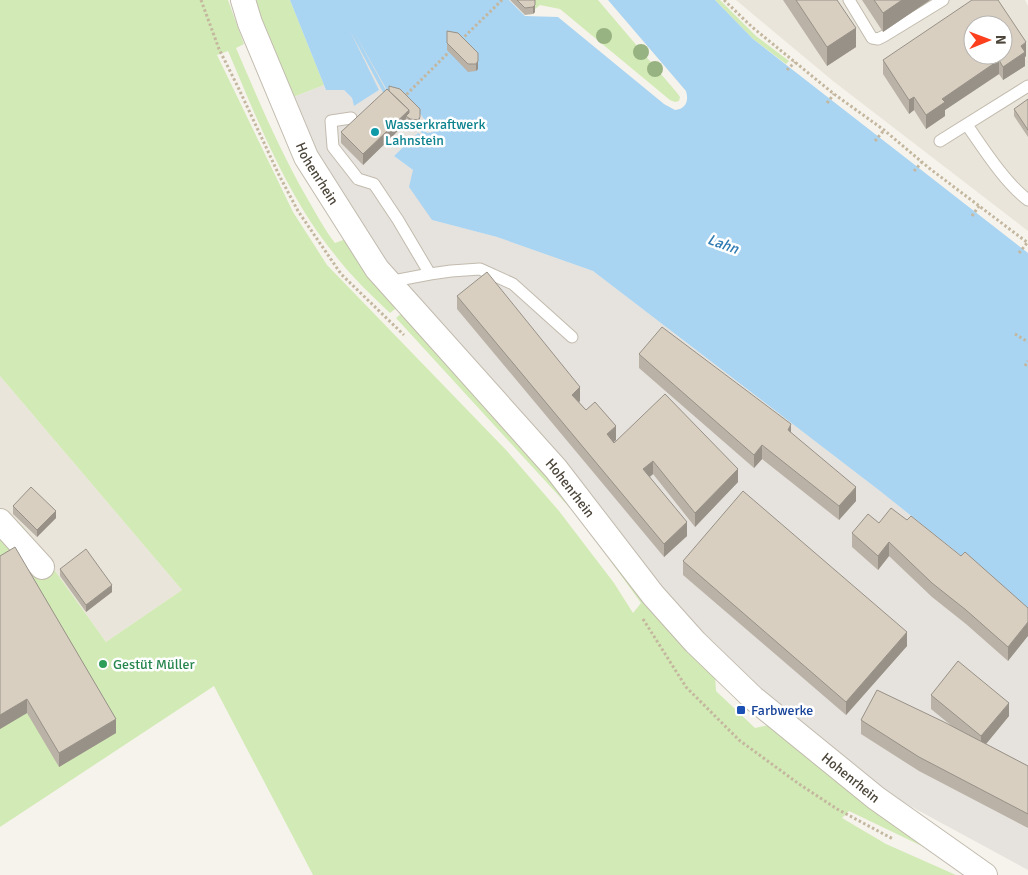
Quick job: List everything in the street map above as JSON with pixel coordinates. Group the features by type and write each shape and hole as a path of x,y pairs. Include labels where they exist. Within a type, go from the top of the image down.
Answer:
{"street":[{"name":"Hohenrhein","path":"242,0 306,158 377,269 556,469 653,595 752,698 876,798 985,875"},
{"path":"0,521 42,567"}],"lane":[{"path":"849,0 872,38 878,39 943,0"},
{"path":"940,141 1028,86"},
{"path":"351,118 331,121 333,147 358,179 374,184 430,274"},
{"path":"966,125 990,158 1028,200"},
{"path":"388,282 451,271 480,269 513,284 572,337"}],"path":[{"path":"461,40 502,0"},
{"path":"724,0 752,27 834,94 884,130 922,162 1028,243 1019,252"},
{"path":"396,104 454,47"},
{"path":"787,70 794,62"},
{"path":"827,104 834,94"},
{"path":"875,141 884,130"},
{"path":"914,172 922,162"},
{"path":"972,216 979,206"},
{"path":"1015,334 1028,342"},
{"path":"1025,366 1028,361"}],"shaded area":[{"path":"736,0 1025,0 1028,6 1028,231 833,81"},
{"path":"353,30 401,96 421,115 439,140 432,142 418,133 394,156 413,170 432,220 497,237 593,271 880,491 1028,609 1028,870 888,794 756,687 660,591 382,257 327,179 288,99 324,85 326,90 344,90 352,98 354,106 379,90 349,31"},
{"path":"0,376 182,590 106,642 22,525 0,539"}],"green space":[{"path":"0,0 228,0 244,44 236,48 278,142 307,198 335,243 346,239 399,306 390,313 348,270 318,232 302,208 274,157 228,51 217,55 293,212 327,265 507,451 559,511 614,583 633,613 641,603 581,520 396,318 403,312 503,420 715,674 716,691 755,728 769,725 926,848 849,811 842,818 886,844 956,875 313,875 214,686 0,827 0,539 22,525 106,642 182,590 0,376"},
{"path":"252,0 290,0 324,85 288,99"},
{"path":"531,0 598,0 678,94 680,97 679,101 670,100 560,9 540,5 535,9"},
{"path":"715,0 720,0 756,36 789,61 786,64 753,39"}],"water":[{"name":"Lahn","path":"290,0 509,0 525,16 558,17 664,104 675,110 682,108 686,104 686,91 608,0 715,0 753,39 1028,253 1028,609 880,491 593,271 497,237 432,220 409,187 413,170 394,156 418,133 432,142 439,140 421,115 401,96 388,92 353,30 388,94 427,133 428,139 385,96 350,31 379,90 354,106 352,98 344,90 326,90"}],"building":[{"path":"517,0 535,0 535,5 525,8"},
{"path":"796,0 837,0 856,28 827,47"},
{"path":"874,0 902,0 883,13"},
{"path":"972,0 998,0 1008,15 963,15 963,65 992,65 942,99 945,102 926,115 914,97 909,100 883,60"},
{"path":"1013,22 1026,42 1021,46 1025,52 1013,60"},
{"path":"447,31 458,33 478,53 476,64 468,64 447,43"},
{"path":"389,86 400,89 420,109 418,120 410,119 406,116 409,110 389,91"},
{"name":"Wasserkraftwerk Lahnstein","path":"387,89 409,110 363,154 341,132"},
{"path":"1028,99 1028,130 1014,109"},
{"path":"487,272 580,387 572,395 586,410 595,402 616,426 607,434 614,443 665,394 738,469 695,513 653,461 643,469 687,522 664,544 457,296"},
{"path":"662,327 791,424 788,430 856,487 839,506 762,445 754,455 639,354"},
{"path":"31,487 56,511 37,530 13,506"},
{"path":"743,491 907,632 846,702 683,561"},
{"path":"891,508 907,520 911,516 961,556 965,552 1028,608 1028,622 1008,647 932,583 889,542 878,556 852,533 868,514 879,523"},
{"path":"15,547 116,719 59,753 27,699 0,715 0,556"},
{"path":"86,549 112,585 86,605 60,569"},
{"path":"958,661 1009,703 981,736 931,695"},
{"path":"877,690 944,722 1028,766 1028,814 919,757 861,720"}],"waterway":[{"path":"427,136 435,135 440,140"}],"place":[{"name":"Wasserkraftwerk Lahnstein","path":"375,132"},
{"name":"Gestüt Müller","path":"103,664"},
{"name":"Farbwerke","path":"741,710"}]}
